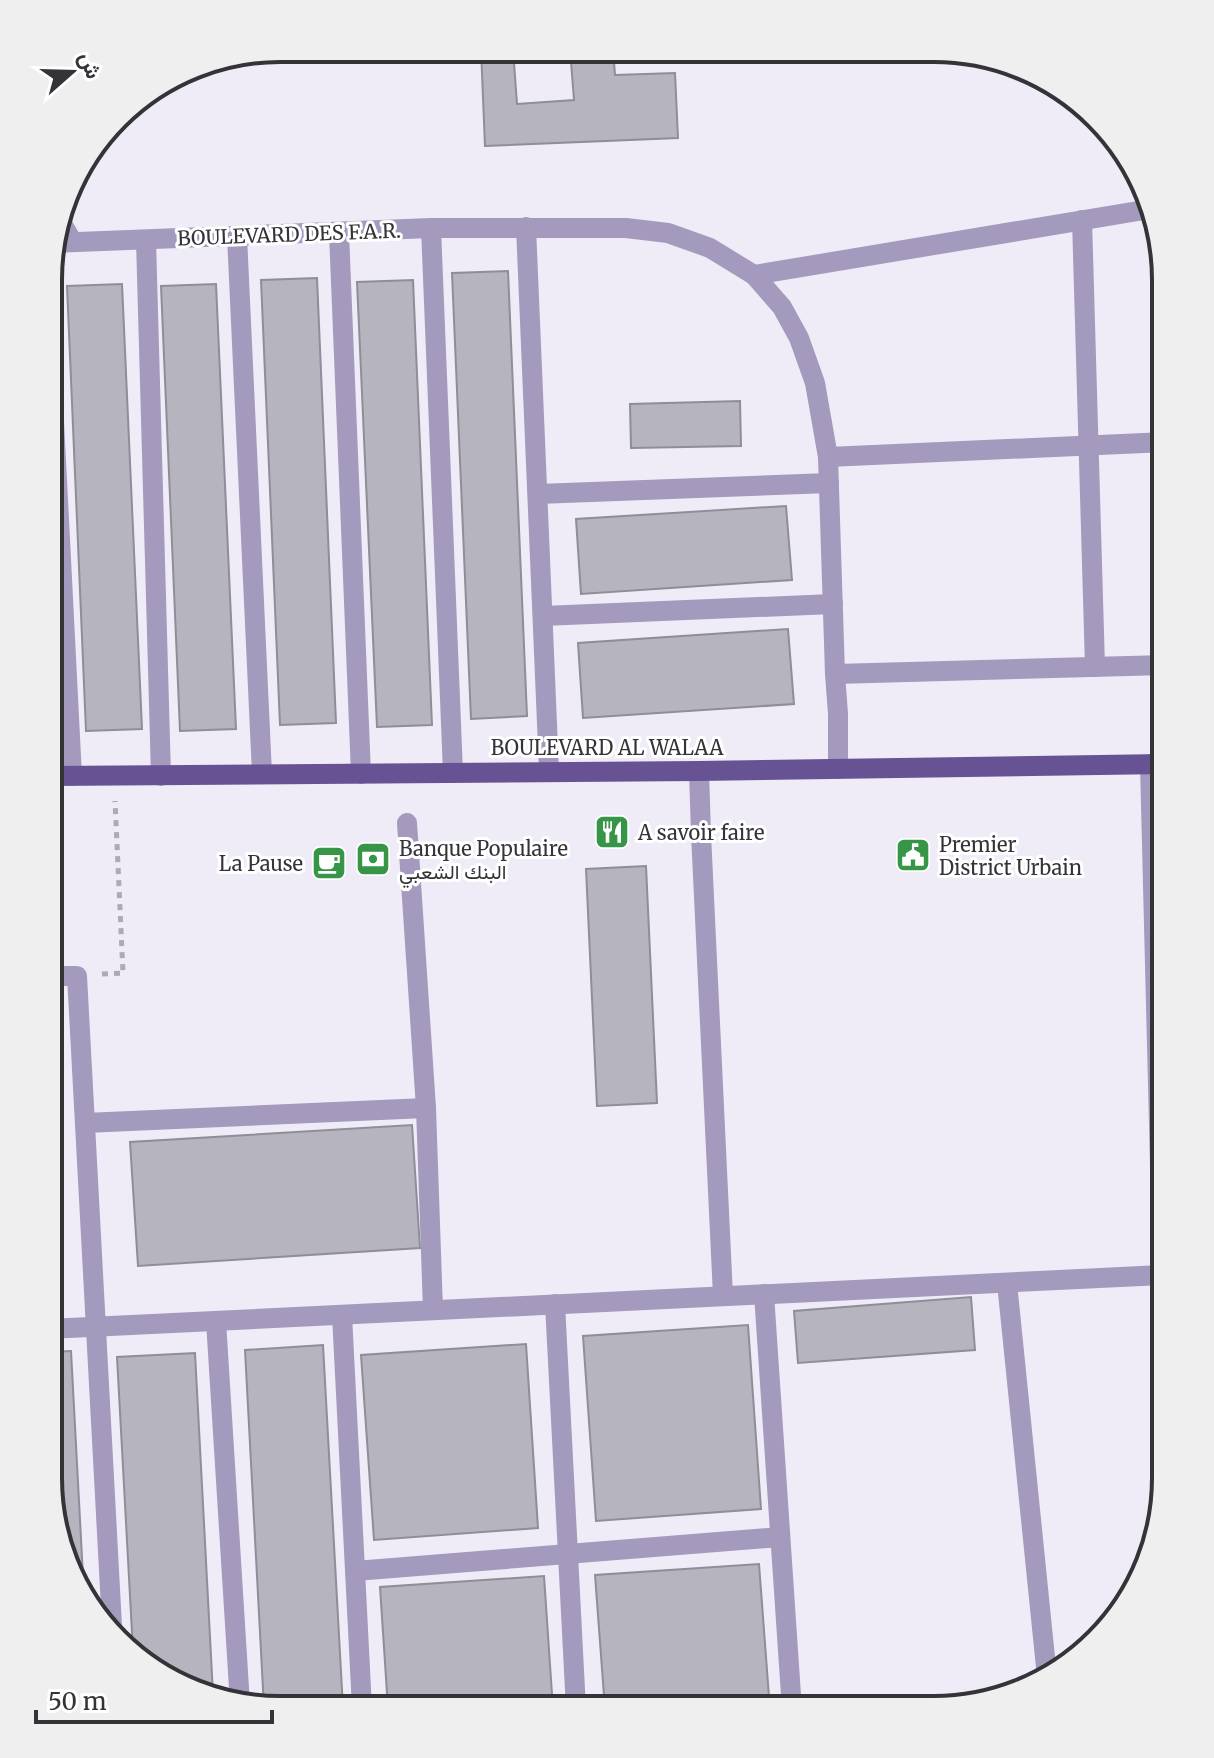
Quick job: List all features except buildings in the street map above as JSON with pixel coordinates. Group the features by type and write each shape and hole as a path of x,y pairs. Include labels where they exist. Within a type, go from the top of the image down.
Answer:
{"main road":[{"name":"BOULEVARD AL WALAA","path":"62,776 1152,764"}],"street":[{"path":"754,275 1140,211"},
{"path":"1082,220 1095,667"},
{"path":"526,227 549,771"},
{"path":"431,228 453,773"},
{"name":"BOULEVARD DES F.A.R.","path":"66,242 431,228 626,228 668,233 710,248 754,275 782,307 799,338 815,383 828,457 838,769"},
{"path":"339,233 361,774"},
{"path":"237,236 262,774"},
{"path":"146,240 161,776"},
{"path":"828,457 1152,443"},
{"path":"538,494 829,483"},
{"path":"62,579 72,776"},
{"path":"543,616 833,604"},
{"path":"835,674 1152,665"},
{"path":"699,771 723,1296"},
{"path":"407,823 426,1108 433,1310"},
{"path":"62,976 77,976 111,1616"},
{"path":"85,1123 426,1108"},
{"path":"62,1328 1152,1276"},
{"path":"1007,1283 1046,1665"},
{"path":"764,1294 791,1696"},
{"path":"555,1304 575,1696"},
{"path":"342,1315 361,1696"},
{"path":"216,1321 239,1692"},
{"path":"355,1571 780,1537"}],"lane":[{"path":"68,230 75,242"}],"path":[{"path":"77,976 123,973 114,776"}],"place":[{"name":"A savoir faire","path":"612,832"},
{"name":"Premier District Urbain","path":"913,855"},
{"name":"Banque Populaire البنك الشعبي","path":"373,859"},
{"name":"La Pause","path":"329,863"}]}
